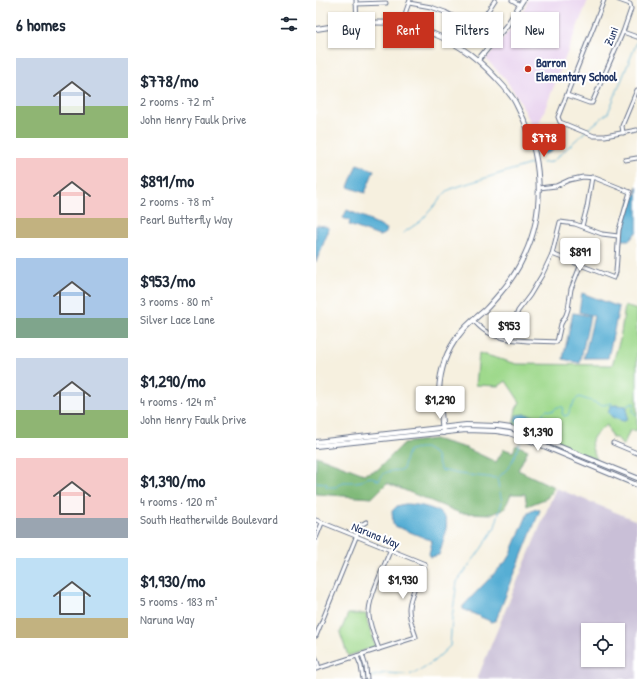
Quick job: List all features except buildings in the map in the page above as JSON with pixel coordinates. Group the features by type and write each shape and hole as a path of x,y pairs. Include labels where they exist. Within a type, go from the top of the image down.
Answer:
{"main road":[{"path":"478,60 507,25 523,0"},
{"path":"316,28 328,27"},
{"path":"434,34 459,46 478,60 512,97 523,117 535,153 539,188 535,223 526,252 518,269 503,290 485,310 458,335 446,357 441,372 439,391 443,433"},
{"path":"316,446 442,427 466,425 497,426 511,428 560,446 637,478"},
{"path":"316,442 328,443 466,430 496,431 509,433 534,442 637,485"},
{"path":"557,452 560,446"}],"street":[{"path":"356,0 356,12"},
{"path":"406,12 409,1 445,12 476,28 495,0"},
{"path":"512,0 520,5"},
{"path":"604,0 558,117 560,122 594,136 637,130"},
{"name":"Zuni","path":"566,95 592,103 623,32 631,9 630,4 619,0"},
{"path":"356,4 386,3"},
{"path":"623,32 637,37"},
{"path":"623,133 622,126 637,90"},
{"path":"625,160 637,158"},
{"path":"539,188 556,186 579,177 592,177 630,192 619,230 616,272 614,278 552,254"},
{"path":"582,226 592,177"},
{"path":"511,339 518,311 542,275 552,254 560,222 582,226 602,234 618,236"},
{"path":"473,320 485,332 492,335 511,339 557,342 568,308 571,289 581,264"},
{"path":"613,443 637,453"},
{"name":"Naruna Way","path":"316,520 424,564 411,598 409,610 410,620 416,637 379,649"},
{"path":"316,636 361,525 366,522"},
{"path":"316,538 322,523"},
{"path":"316,658 318,668 379,649 370,622 369,607 390,551"},
{"path":"362,654 366,667 367,679"},
{"path":"357,656 363,679"}],"shaded area":[{"name":"Barron Elementary School","path":"528,0 588,0 537,129 534,130 518,97 505,79 486,59 495,48 503,48 503,38 511,28 511,48 559,48 559,12 522,12"},
{"path":"556,488 637,521 637,679 477,679"}],"green space":[{"path":"625,306 637,310 637,431 633,430 629,432 624,444 622,445 617,439 612,438 607,425 604,427 595,435 591,444 597,460 513,426 516,409 520,402 506,381 499,386 476,385 479,353 517,364 612,365 620,339"},
{"path":"434,439 466,448 496,462 504,449 513,452 516,445 528,450 518,470 554,487 547,498 527,506 525,494 511,494 505,508 493,514 460,513 387,483 372,498 316,494 316,456 364,474 377,470 404,443"},
{"path":"348,614 366,614 375,646 374,647 348,656 340,633"}],"water":[{"path":"538,135 549,137 558,142 556,147 550,152 543,154"},
{"path":"357,164 374,170 365,193 348,187"},
{"path":"637,186 637,231 630,240 622,240 622,231 631,199 636,194"},
{"path":"347,210 371,220 371,222 387,229 386,232 379,236 349,225 350,221 343,218"},
{"path":"316,226 329,228 316,262"},
{"path":"582,293 619,307 608,358 584,358 594,316 579,312"},
{"path":"573,313 590,316 580,363 563,359"},
{"path":"616,405 627,407 627,418 625,421 612,417 608,412 610,406"},
{"path":"525,414 537,418 541,424 534,428 517,423 515,420 517,415"},
{"path":"405,504 428,508 439,512 444,516 446,520 446,528 439,555 431,557 429,554 432,542 430,540 395,526 393,523 392,511 397,506"},
{"path":"536,509 540,510 496,620 492,622 463,609 463,606 509,558 528,513"}],"waterway":[{"path":"542,163 552,162 608,113 637,42"},
{"path":"403,233 421,221 447,191 531,164"},
{"path":"540,422 541,423 548,418 547,416 542,416 543,413 547,410 553,411 557,407 563,407 562,413 564,416 568,415 574,401 579,397 603,405 612,403 612,406"},
{"path":"627,406 634,403 633,412 637,416"},
{"path":"498,478 510,466 520,443"},
{"path":"316,482 326,483 326,487 336,487 343,482 362,481 366,478 372,477 379,481 385,473 403,469 409,450 419,448 425,448 435,454 441,470 459,474 496,478"},
{"path":"370,677 385,673 415,673 434,661 450,646 457,582 495,527 502,502 497,478"}],"place":[{"name":"Barron Elementary School","path":"528,69"}]}
